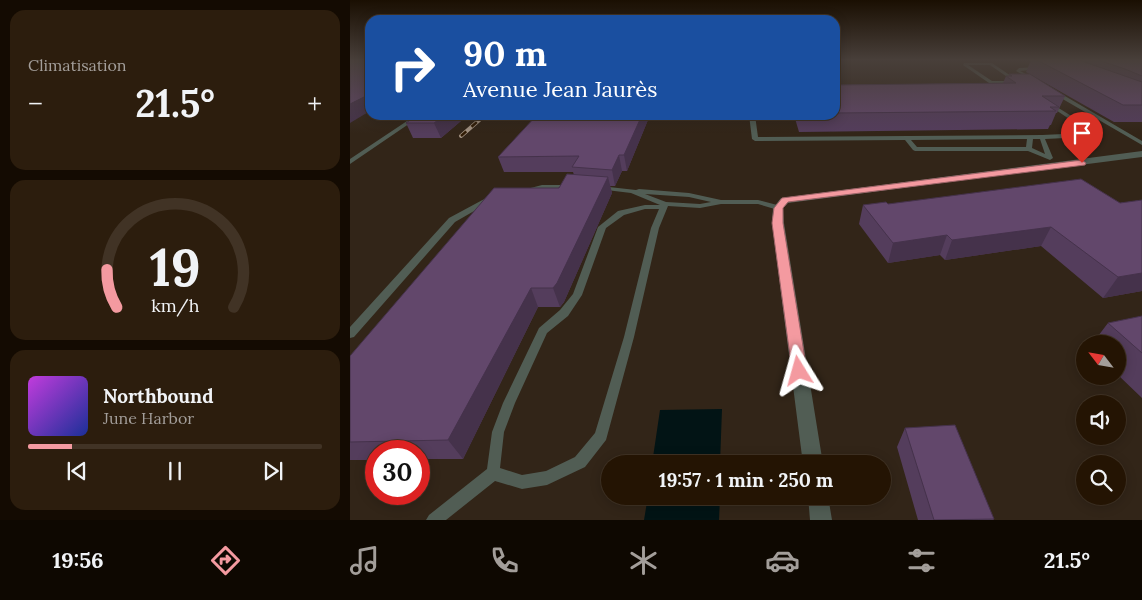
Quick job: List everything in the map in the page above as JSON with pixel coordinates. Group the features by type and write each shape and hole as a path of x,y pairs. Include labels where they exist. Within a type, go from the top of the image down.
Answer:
{"street":[{"path":"812,455 778,223 782,204 1142,154"},
{"path":"819,505 821,520"}],"lane":[{"path":"1021,84 1025,87"},
{"path":"1051,90 1142,143"},
{"path":"753,120 755,139 1042,137 1086,135 1088,133 1087,128 1041,97"},
{"path":"350,162 412,120"},
{"path":"1029,149 1030,137"},
{"path":"1042,137 1050,158"},
{"path":"907,138 915,150 1029,149 1064,165"},
{"path":"515,193 542,187 580,187"},
{"path":"589,188 689,194 721,202"},
{"path":"632,191 664,206"},
{"path":"350,334 452,220 471,208 498,197"},
{"path":"434,520 493,473 498,432 509,403 543,331 564,313 577,296 602,227 621,213 645,207 700,206 721,202 782,204"},
{"path":"493,473 522,482 547,478 580,462 601,436 629,337 655,228 664,206"}],"shaded area":[{"path":"350,84 365,84 365,120 840,120 840,84 1142,84 1142,520 350,520"},
{"path":"722,409 720,455 653,455 660,410"},
{"path":"646,505 720,505 719,520 644,520"}],"building":[{"path":"350,84 365,84 365,96 350,104"},
{"path":"1046,84 1065,96 1042,96 1059,107 1050,107 1056,111 840,113 840,85"},
{"path":"1083,84 1142,84 1142,105 1123,105"},
{"path":"410,120 438,120 434,123 406,123"},
{"path":"532,120 640,120 624,155 619,155 612,170 572,167 579,156 498,157"},
{"path":"567,174 608,177 557,283 553,288 531,288 448,440 365,440 365,442 350,442 350,356 494,188 559,188"},
{"path":"1081,179 1120,203 1142,200 1142,273 1118,277 1051,227 952,240 947,235 893,243 863,205 886,202 888,204"},
{"path":"1142,316 1142,353 1126,339 1126,335 1122,335 1108,323"},
{"path":"955,425 994,519 934,520 905,428"}],"railway":[{"path":"461,136 479,120"}],"route":[{"path":"799,371 778,223 778,208 785,200 1082,163"}]}
